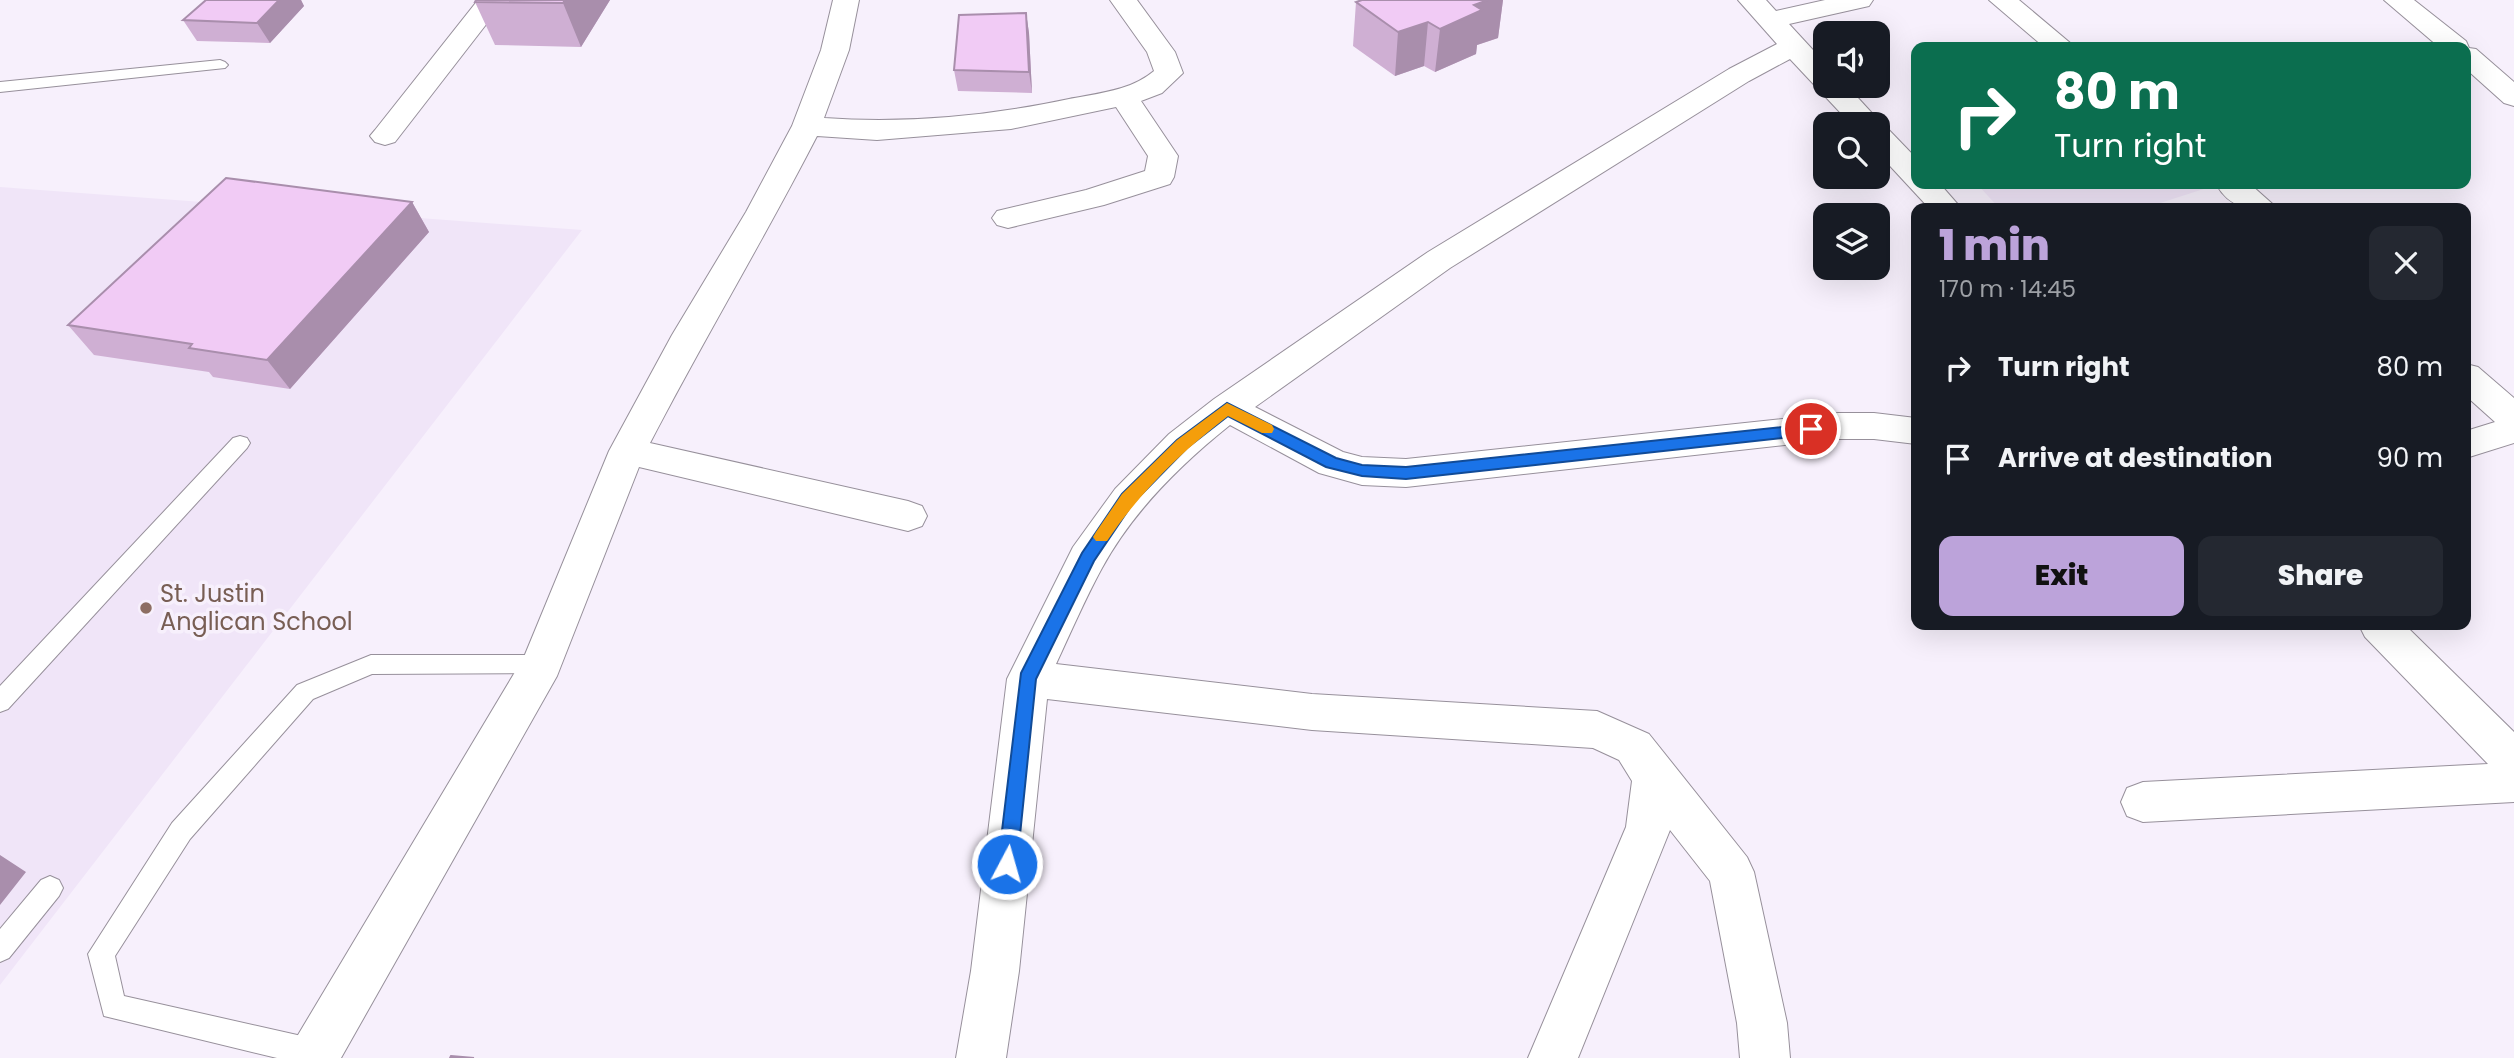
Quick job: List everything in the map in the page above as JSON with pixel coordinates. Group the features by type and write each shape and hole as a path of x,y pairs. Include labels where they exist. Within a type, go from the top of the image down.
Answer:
{"street":[{"path":"385,136 492,0"},
{"path":"314,1055 542,664 627,451 689,335 762,212 807,126 835,50 846,0"},
{"path":"807,126 877,131 1011,120 1152,88 1169,73 1161,52 1124,0"},
{"path":"1751,0 1813,66"},
{"path":"981,1058 995,971 1028,679 1087,558 1128,499 1182,444 1227,408 1439,260 1739,75 1781,33 1860,0"},
{"path":"2002,0 2055,42"},
{"path":"2397,0 2450,42"},
{"path":"2471,59 2514,97"},
{"path":"1008,218 1093,198 1159,177 1163,156 1124,96"},
{"path":"1842,98 1856,112"},
{"path":"1890,148 1911,171"},
{"path":"1928,189 1941,203"},
{"path":"2237,189 2255,203"},
{"path":"2471,380 2514,418"},
{"path":"1227,408 1332,463 1362,471 1406,473 1838,426 1874,426 1911,430"},
{"path":"2471,443 2514,430"},
{"path":"627,451 908,516"},
{"path":"2384,630 2514,761"},
{"path":"1028,679 1312,712 1597,730 1634,747 1731,872 1762,1023 1765,1058"},
{"path":"1553,1058 1648,827 1655,777"},
{"path":"2143,802 2514,782"}],"lane":[{"path":"0,88 220,65"},
{"path":"0,702 240,443"},
{"path":"314,1055 113,1007 101,954 181,831 305,692 371,665 542,664"},
{"path":"0,950 50,888"}],"shaded area":[{"name":"St. Justin Anglican School","path":"0,187 582,230 0,985"},
{"path":"1982,189 2204,189 2160,203 1994,203"}],"building":[{"path":"206,0 279,0 257,23 183,20"},
{"path":"565,0 563,3 475,2"},
{"path":"1488,0 1474,5 1482,10 1440,29 1428,22 1398,32 1356,2"},
{"path":"1026,13 1029,72 954,70 959,15"},
{"path":"226,178 412,202 267,360 189,348 192,344 68,325"}],"slow traffic":[{"path":"1101,537 1128,499 1182,444 1227,408 1267,429"}],"place":[{"name":"St. Justin Anglican School","path":"146,608"}],"route":[{"path":"1007,864 1028,679 1087,558 1128,499 1182,444 1227,408 1332,463 1362,471 1406,473 1811,429"}]}
